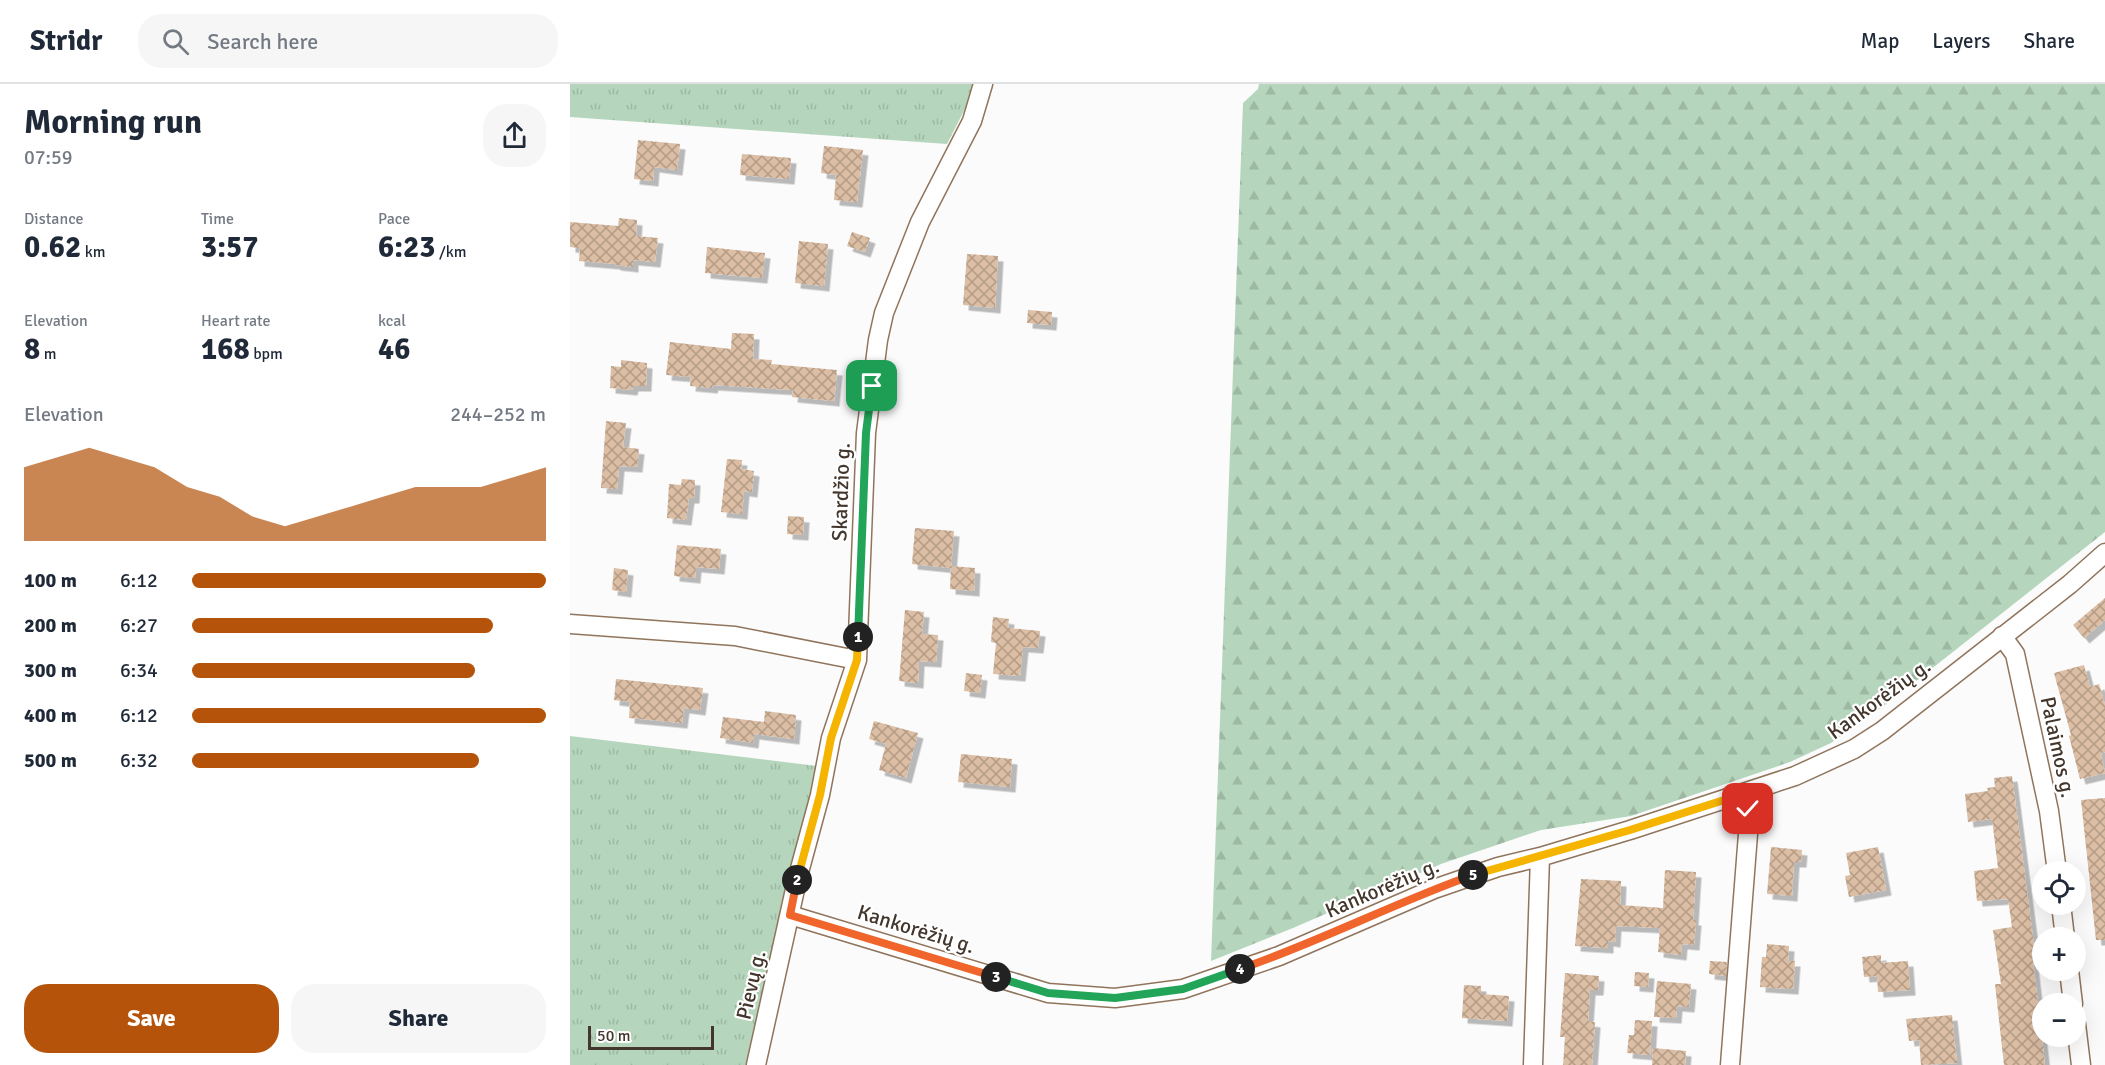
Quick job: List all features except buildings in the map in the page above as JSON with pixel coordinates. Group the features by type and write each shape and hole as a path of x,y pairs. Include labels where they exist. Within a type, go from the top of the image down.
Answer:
{"street":[{"name":"Skardžio g.","path":"790,915 820,795 831,738 857,660 866,433 882,322 920,222 972,121 982,84"},
{"name":"Kankorėžių g.","path":"790,915 1048,993 1115,998 1183,989 1279,956 1434,889 1498,867 1540,857 1743,794 1796,776 1854,749 1882,731 2070,584 2105,553"},
{"path":"570,624 735,636 857,660"},
{"name":"Palaimos g.","path":"2002,636 2015,654 2049,811 2056,861"},
{"path":"1730,1065 1749,821 1743,794"},
{"path":"1533,1065 1540,857"},
{"name":"Pievų g.","path":"756,1065 790,915"},
{"path":"2079,1047 2081,1065"}],"green space":[{"path":"570,84 973,84 966,107 947,144 570,117"},
{"path":"1259,84 2105,84 2105,532 1892,700 1831,743 1790,762 1631,816 1541,830 1441,864 1211,961 1243,103 1258,89"},
{"path":"570,736 817,766 750,1065 570,1065"}],"route":[{"path":"872,386 866,433 857,660 831,738 820,795 790,915 1048,993 1115,998 1183,989 1279,956 1434,889 1498,867 1540,857 1743,794 1748,809"}]}
